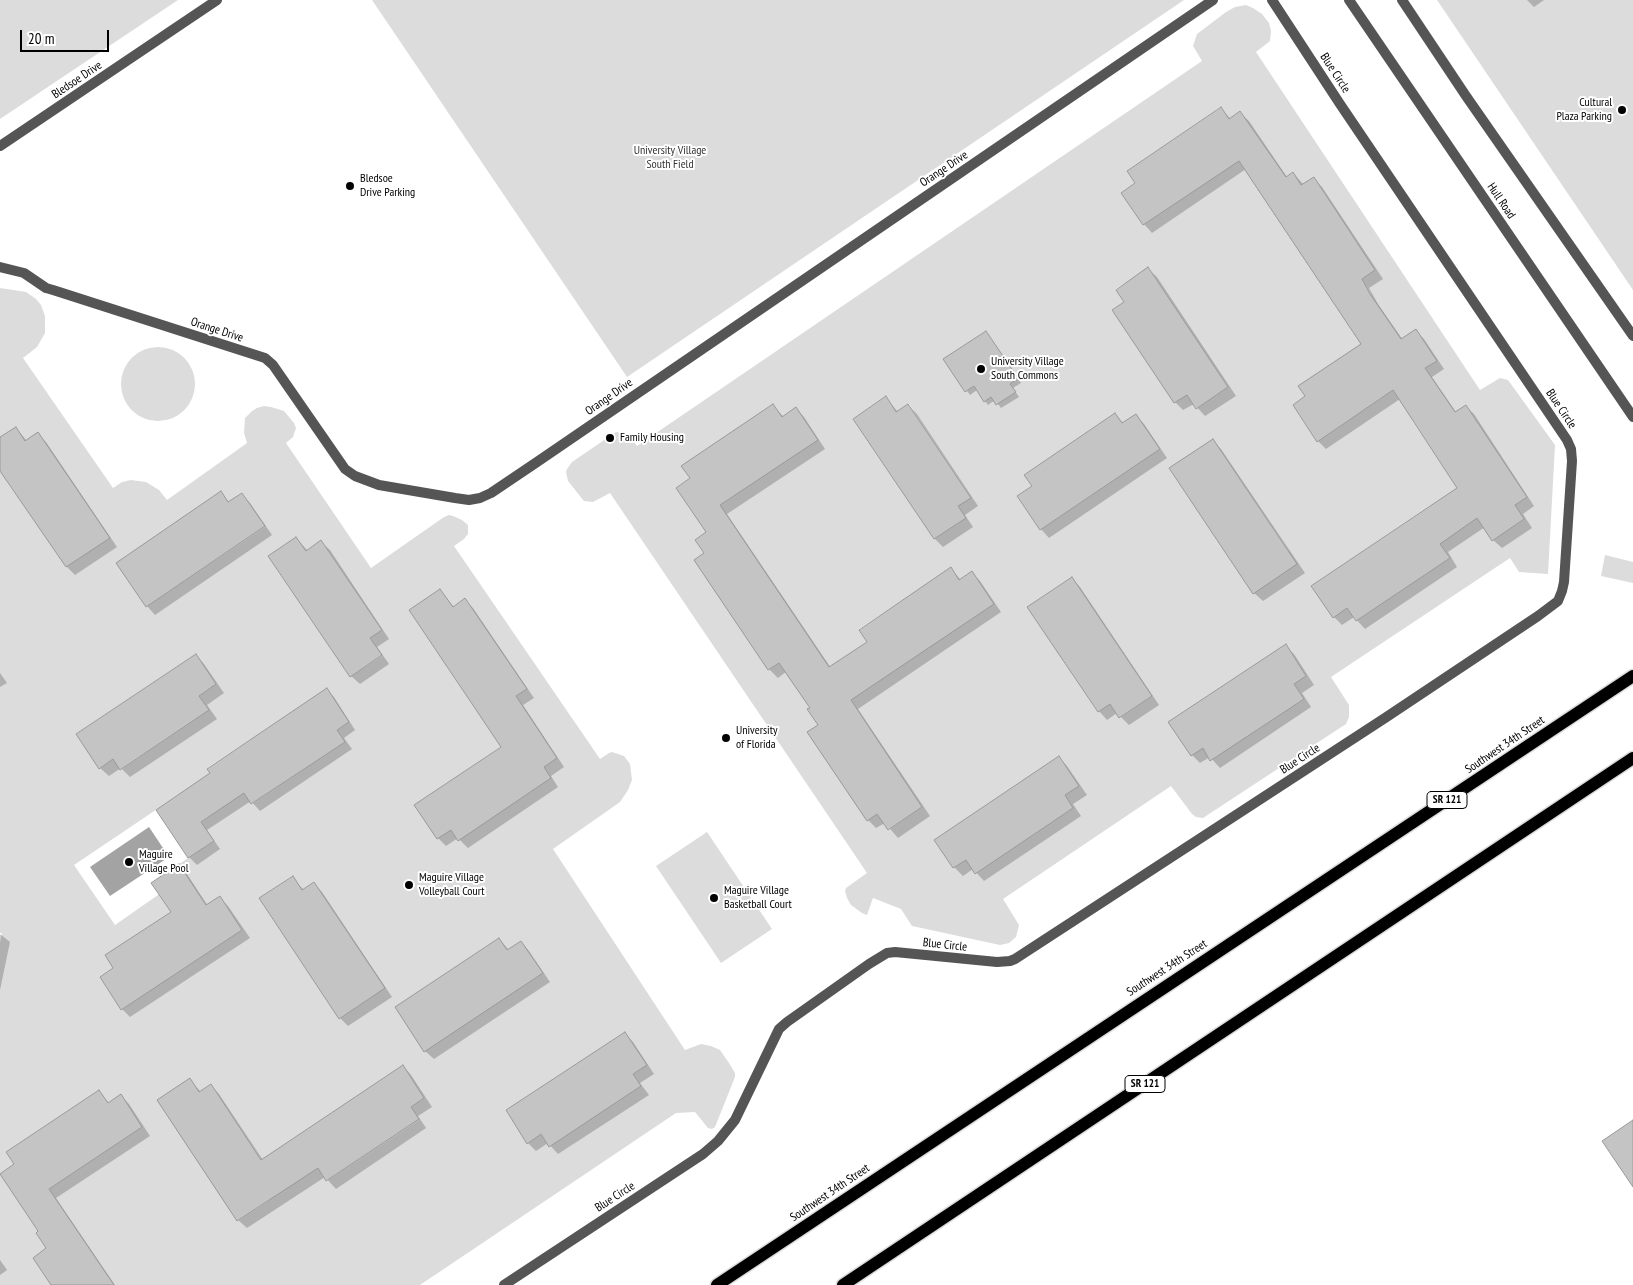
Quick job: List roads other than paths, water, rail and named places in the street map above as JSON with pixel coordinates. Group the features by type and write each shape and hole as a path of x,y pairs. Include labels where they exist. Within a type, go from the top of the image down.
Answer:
{"main road":[{"name":"Southwest 34th Street","path":"718,1285 1633,676"},
{"name":"SR 121","path":"843,1285 1633,758"}],"street":[{"name":"Bledsoe Drive","path":"0,146 217,0"},
{"name":"Orange Drive","path":"0,267 24,273 46,288 265,358 273,365 346,469 355,476 379,485 428,494 469,500 480,498 537,462 1213,0"},
{"name":"Blue Circle","path":"504,1285 703,1154 718,1141 735,1120 779,1029 869,964 887,953 895,952 997,962 1016,959 1386,718 1558,601 1564,582 1572,461 1571,449 1567,440 1272,0"},
{"name":"Hull Road","path":"1349,0 1633,417"},
{"path":"1402,0 1633,336"}],"place":[{"name":"Cultural Plaza Parking","path":"1622,110"},
{"name":"Bledsoe Drive Parking","path":"350,186"},
{"name":"University Village South Commons","path":"981,369"},
{"name":"Family Housing","path":"610,438"},
{"name":"University of Florida","path":"726,738"},
{"name":"Maguire Village Pool","path":"129,862"},
{"name":"Maguire Village Volleyball Court","path":"409,885"},
{"name":"Maguire Village Basketball Court","path":"714,898"}],"park label":[{"name":"University Village South Field","path":"670,158"}]}
